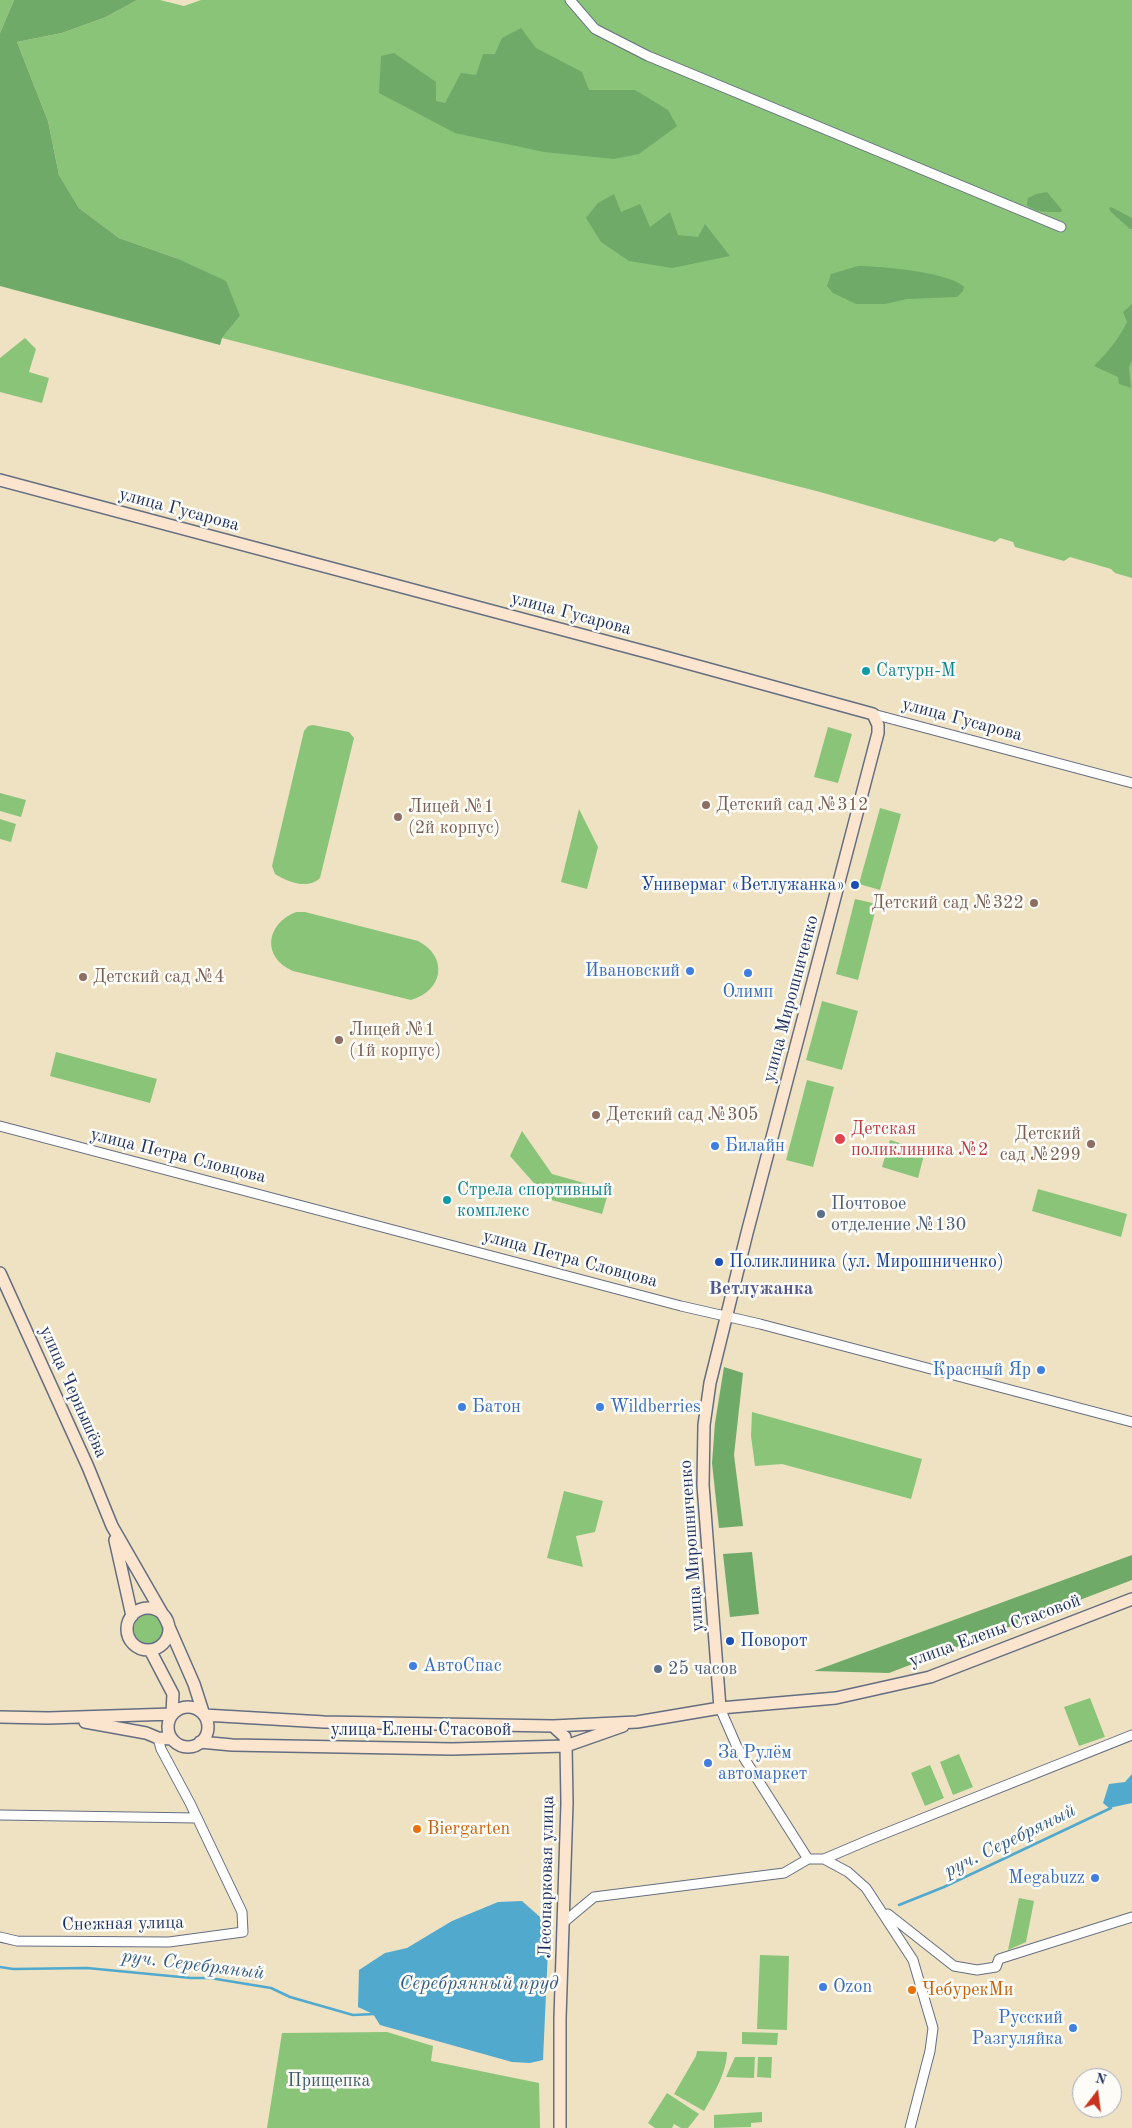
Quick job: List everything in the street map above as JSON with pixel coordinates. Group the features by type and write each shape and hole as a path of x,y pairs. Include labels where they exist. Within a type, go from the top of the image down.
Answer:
{"street":[{"path":"570,0 595,29 648,56 1061,227"},
{"name":"улица Гусарова","path":"0,480 1132,783"},
{"name":"улица Мирошниченко","path":"720,1708 703,1476 704,1425 710,1383 878,733 878,725 873,714"},
{"name":"улица Петра Словцова","path":"0,1126 1132,1422"},
{"name":"улица Чернышёва","path":"0,1272 4,1291 88,1467 112,1526 166,1620 194,1684 204,1715"},
{"name":"улица Чернышёва","path":"112,1526 132,1616 128,1624 129,1639 140,1648 150,1650"},
{"name":"улица Елены Стасовой","path":"204,1715 324,1722 554,1726 637,1722 720,1708 836,1698 930,1677 1132,1599"},
{"path":"132,1616 140,1609 153,1608 166,1620 168,1638 159,1648 150,1650 172,1694 172,1714 167,1726 171,1739"},
{"path":"0,1717 48,1718 172,1714 176,1710 188,1706 200,1710 204,1715 207,1720 207,1732 200,1742 188,1747 182,1746 171,1739 158,1738 146,1733 111,1726 48,1718"},
{"path":"720,1708 737,1747 808,1859"},
{"name":"улица Елены Стасовой","path":"200,1742 232,1745 435,1749 566,1746 637,1722"},
{"path":"554,1726 565,1737 566,1746"},
{"path":"824,1860 880,1835 1132,1735"},
{"name":"Снежная улица","path":"0,1937 17,1941 169,1942 243,1932 242,1912 197,1818 161,1749 158,1738"},
{"name":"Лесопарковая улица","path":"560,2128 560,2012 564,1922 566,1746"},
{"path":"0,1815 197,1818"},
{"path":"564,1922 594,1897 784,1873 808,1859 824,1860 848,1872 866,1888 913,1960 933,2028 930,2051 910,2128"},
{"path":"882,1910 954,1966 977,1970 996,1967 1000,1959 1132,1917"}],"green space":[{"path":"0,0 14,0 0,33"},
{"path":"14,0 137,0 106,17 62,33 17,42 48,121 59,175 79,208 119,238 176,258 226,281 240,316 222,338 220,345 0,286 0,33"},
{"path":"137,0 160,0 184,6 201,0 1132,0 1132,578 1115,573 1111,569 1070,557 1064,561 1015,547 1013,542 1000,538 995,542 820,492 222,338 240,316 176,258 119,238 79,208 59,175 48,121 17,42 62,33 106,17"},
{"path":"521,28 536,48 582,72 589,90 635,90 668,110 677,126 639,154 614,159 544,152 455,133 379,93 381,56 394,53 436,82 436,101 445,103 461,73 476,75 483,54 495,54 502,38"},
{"path":"1047,192 1062,210 1061,212 1038,211 1027,205 1028,198"},
{"path":"614,194 621,212 640,204 650,227 670,212 678,235 698,237 705,224 730,256 672,268 629,261 601,242 586,218 598,203"},
{"path":"1111,207 1132,218 1132,229 1111,212 1109,208"},
{"path":"858,266 881,267 930,274 944,277 964,287 957,297 907,299 885,304 856,304 833,293 827,286 831,274"},
{"path":"1132,304 1132,360 1129,368 1131,388 1119,384 1118,377 1094,366 1120,334 1127,322 1123,312"},
{"path":"25,338 36,349 29,372 49,378 42,403 0,392 0,358"},
{"path":"313,725 349,732 354,738 320,878 310,884 298,884 275,874 272,866 304,731 308,726"},
{"path":"828,727 852,734 838,783 814,777"},
{"path":"0,793 26,800 21,817 0,811"},
{"path":"880,808 901,814 880,890 859,884"},
{"path":"579,809 598,847 587,889 561,882"},
{"path":"0,819 16,824 11,842 0,839"},
{"path":"855,899 877,904 858,980 836,974"},
{"path":"296,912 305,912 418,941 428,948 438,964 435,982 422,996 411,1000 293,971 276,958 272,950 271,941 278,924"},
{"path":"822,1001 858,1011 842,1070 806,1060"},
{"path":"56,1052 157,1079 150,1103 50,1076"},
{"path":"807,1080 834,1087 813,1167 786,1160"},
{"path":"522,1131 552,1174 609,1190 602,1214 548,1199 510,1156"},
{"path":"890,1140 925,1151 918,1178 882,1167"},
{"path":"1038,1189 1127,1214 1121,1237 1032,1211"},
{"path":"724,1367 743,1373 734,1455 743,1526 719,1528 712,1463 715,1423"},
{"path":"752,1412 922,1459 911,1499 782,1464 755,1466 751,1436"},
{"path":"564,1491 603,1501 595,1532 576,1536 583,1567 547,1558"},
{"path":"752,1552 759,1614 730,1617 723,1554"},
{"path":"1132,1555 1132,1580 889,1673 814,1671"},
{"path":"149,1614 160,1618 164,1629 160,1640 149,1644 138,1640 134,1629 138,1618"},
{"path":"1090,1698 1105,1737 1079,1746 1064,1707"},
{"path":"959,1754 973,1787 953,1795 940,1762"},
{"path":"930,1765 944,1798 925,1806 911,1773"},
{"path":"1019,1898 1034,1901 1026,1942 1008,1950"},
{"path":"760,1955 789,1956 787,2030 757,2029"},
{"name":"Прищепка","path":"387,2032 433,2046 431,2061 539,2083 540,2128 267,2128 282,2033"},
{"path":"742,2032 778,2033 777,2045 742,2044"},
{"path":"697,2051 727,2052 722,2075 704,2111 674,2094"},
{"path":"735,2057 755,2057 754,2078 726,2077"},
{"path":"758,2057 772,2057 771,2078 757,2077"},
{"path":"667,2093 699,2114 688,2128 681,2128 674,2124 672,2128 655,2128 648,2123"},
{"path":"762,2112 762,2122 751,2123 751,2127 714,2128 714,2115"}],"water":[{"path":"1132,1774 1132,1803 1109,1808 1103,1803 1109,1784 1125,1782"},
{"name":"Серебрянный пруд","path":"522,1901 540,1917 548,1949 543,2060 530,2063 512,2062 380,2025 373,2014 358,2007 359,1970 385,1953 407,1948 452,1921 498,1902"}],"waterway":[{"name":"руч. Серебряный","path":"899,1905 944,1887 1111,1808"},
{"name":"руч. Серебряный","path":"0,1967 13,1969 87,1968 191,1978 210,1978 271,1988 290,1997 353,2015 375,2014"}],"place":[{"name":"Сатурн-М","path":"866,671"},
{"name":"Детский сад №312","path":"706,805"},
{"name":"Лицей №1 (2й корпус)","path":"398,817"},
{"name":"Универмаг «Ветлужанка»","path":"855,885"},
{"name":"Детский сад №322","path":"1034,903"},
{"name":"Ивановский","path":"690,971"},
{"name":"Олимп","path":"748,973"},
{"name":"Детский сад №4","path":"83,977"},
{"name":"Лицей №1 (1й корпус)","path":"339,1040"},
{"name":"Детский сад №305","path":"596,1115"},
{"name":"Детская поликлиника №2","path":"840,1139"},
{"name":"Детский сад №299","path":"1091,1144"},
{"name":"Билайн","path":"715,1146"},
{"name":"Стрела спортивный комплекс","path":"447,1200"},
{"name":"Почтовое отделение №130","path":"821,1214"},
{"name":"Поликлиника (ул. Мирошниченко)","path":"719,1262"},
{"name":"Красный Яр","path":"1041,1370"},
{"name":"Батон","path":"462,1407"},
{"name":"Wildberries","path":"600,1407"},
{"name":"Поворот","path":"730,1641"},
{"name":"АвтоСпас","path":"413,1666"},
{"name":"25 часов","path":"658,1669"},
{"name":"За Рулём автомаркет","path":"708,1763"},
{"name":"Biergarten","path":"417,1829"},
{"name":"Megabuzz","path":"1095,1878"},
{"name":"Ozon","path":"823,1987"},
{"name":"ЧебурекМи","path":"912,1990"},
{"name":"Русский Разгуляйка","path":"1073,2028"}],"district":[{"name":"Ветлужанка","path":"761,1289"}]}
